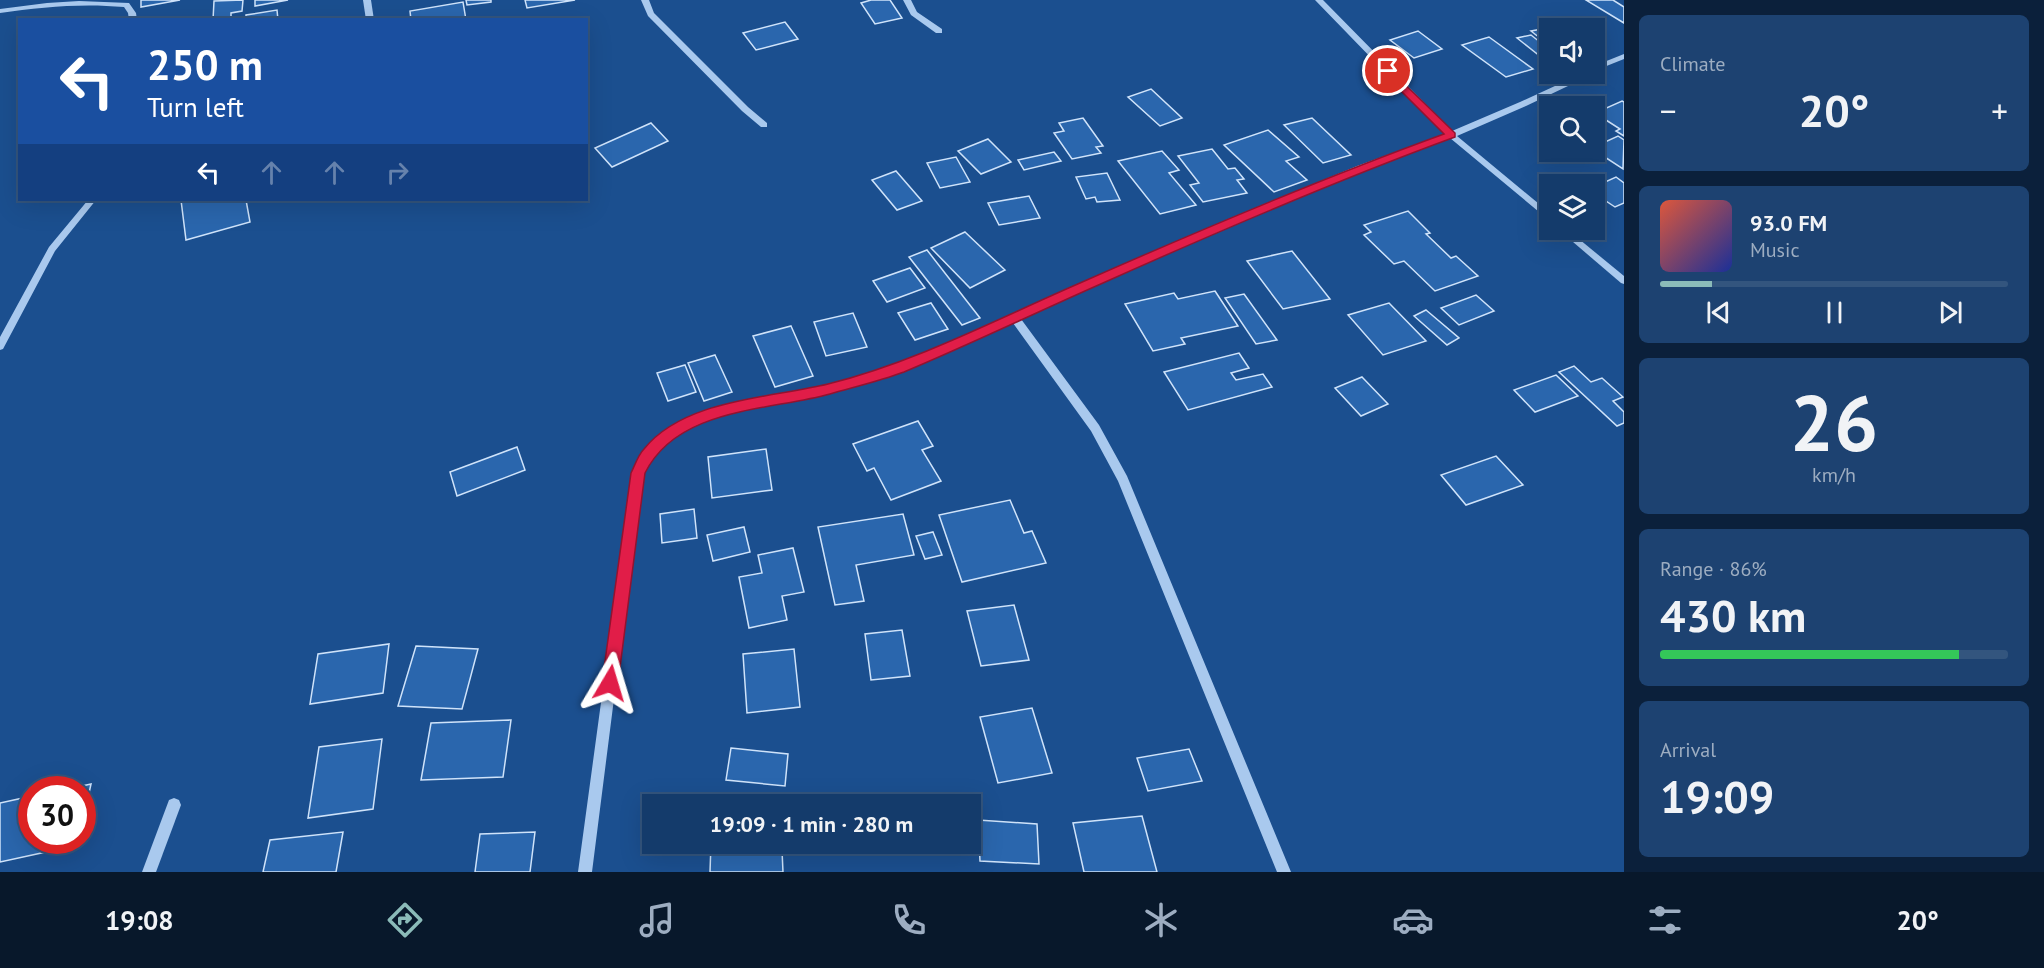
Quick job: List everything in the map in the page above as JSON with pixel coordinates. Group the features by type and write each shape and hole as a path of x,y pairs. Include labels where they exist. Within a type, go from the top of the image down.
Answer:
{"street":[{"path":"368,0 370,18"},
{"path":"645,0 651,14 745,110 764,125"},
{"path":"907,0 914,13 939,31"},
{"path":"1319,0 1451,135 1539,209"},
{"path":"0,11 72,1 109,2 126,5 132,13 132,18"},
{"path":"1605,64 1624,56"},
{"path":"585,872 638,473 648,453 667,437 696,419 827,389 898,369 1218,227 1351,171 1451,135 1565,84"},
{"path":"0,346 52,249 91,201"},
{"path":"1575,240 1624,281"},
{"path":"1015,318 1095,428 1123,479 1284,872"},
{"path":"149,872 174,805"}],"building":[{"path":"141,0 180,0 141,7"},
{"path":"243,0 242,11 231,13 231,17 213,18 214,1"},
{"path":"255,0 288,0 255,6"},
{"path":"466,0 491,0 491,2 467,5"},
{"path":"525,0 575,0 527,8"},
{"path":"871,0 890,0 902,18 875,24 861,3"},
{"path":"1586,0 1613,0 1624,7 1624,23"},
{"path":"463,2 466,18 411,18 410,11"},
{"path":"277,10 278,18 246,18 246,15"},
{"path":"785,22 798,39 756,50 743,33"},
{"path":"1539,30 1539,37 1531,31"},
{"path":"1418,31 1442,49 1414,58 1390,40"},
{"path":"1531,35 1539,41 1539,55 1517,38"},
{"path":"1489,37 1533,69 1506,77 1462,45"},
{"path":"1151,89 1182,118 1160,126 1128,97"},
{"path":"1624,102 1624,136 1616,131 1620,129 1605,119 1605,109"},
{"path":"1083,118 1103,146 1096,147 1101,153 1072,159 1054,133 1064,131 1059,123"},
{"path":"1312,118 1351,155 1323,163 1284,125"},
{"path":"651,123 668,141 612,167 595,148"},
{"path":"1268,130 1299,157 1286,161 1307,180 1274,192 1224,145"},
{"path":"1618,136 1624,140 1623,169 1605,157 1605,142"},
{"path":"988,139 1011,162 981,174 958,151"},
{"path":"1212,149 1228,169 1235,168 1244,179 1237,180 1247,193 1203,202 1190,185 1199,183 1178,156"},
{"path":"1162,151 1179,170 1169,173 1196,205 1160,214 1118,161"},
{"path":"1054,152 1061,161 1024,170 1018,160"},
{"path":"956,157 970,182 940,188 927,163"},
{"path":"896,171 922,201 897,210 872,180"},
{"path":"1107,173 1120,200 1097,202 1095,197 1086,199 1076,177"},
{"path":"1616,177 1624,183 1624,203 1615,207 1605,200 1605,182"},
{"path":"1029,196 1040,218 999,225 988,203"},
{"path":"181,201 246,201 250,222 186,240"},
{"path":"1408,211 1430,233 1426,234 1451,258 1456,256 1478,276 1435,291 1404,261 1394,264 1364,235 1371,232 1364,225"},
{"path":"965,232 1005,270 970,288 931,248"},
{"path":"927,250 980,318 962,325 909,257"},
{"path":"1292,251 1330,299 1283,309 1247,261"},
{"path":"910,268 925,288 887,302 873,281"},
{"path":"1215,291 1238,326 1181,338 1185,344 1153,351 1125,304 1174,293 1178,299"},
{"path":"1244,294 1277,340 1256,344 1225,298"},
{"path":"1476,295 1494,311 1459,325 1441,308"},
{"path":"931,303 948,329 915,340 898,313"},
{"path":"1389,303 1426,341 1383,355 1348,315"},
{"path":"1426,310 1459,338 1447,345 1414,316"},
{"path":"853,313 867,347 826,356 814,322"},
{"path":"791,326 813,376 775,387 753,336"},
{"path":"1239,353 1249,368 1231,373 1236,380 1263,374 1272,387 1188,410 1164,372"},
{"path":"715,355 732,392 704,401 688,363"},
{"path":"685,365 696,392 668,401 657,373"},
{"path":"1574,366 1591,382 1602,378 1623,397 1613,401 1624,412 1624,423 1617,426 1559,372"},
{"path":"1556,375 1578,396 1535,412 1514,390"},
{"path":"1362,377 1388,404 1361,416 1335,388"},
{"path":"918,421 933,446 922,450 941,481 891,500 874,468 867,471 853,444"},
{"path":"517,447 525,470 457,496 450,472"},
{"path":"766,449 772,490 712,498 708,457"},
{"path":"1496,456 1523,485 1466,505 1441,475"},
{"path":"1010,500 1024,533 1032,531 1046,563 962,582 939,515"},
{"path":"694,509 697,538 662,543 660,514"},
{"path":"903,514 914,555 856,565 864,601 835,605 818,527"},
{"path":"744,527 750,552 713,561 707,535"},
{"path":"933,532 942,555 925,559 916,536"},
{"path":"793,548 804,592 782,596 787,620 749,628 739,577 762,573 758,555"},
{"path":"1014,605 1029,660 981,666 967,611"},
{"path":"902,630 910,676 871,680 865,634"},
{"path":"389,644 383,693 310,704 318,654"},
{"path":"416,646 478,649 462,709 398,706"},
{"path":"794,649 800,707 747,713 743,654"},
{"path":"1032,708 1052,773 998,783 980,717"},
{"path":"511,720 503,777 421,780 431,723"},
{"path":"382,739 373,809 308,818 319,747"},
{"path":"731,748 788,754 785,786 726,780"},
{"path":"1189,749 1202,781 1148,791 1137,758"},
{"path":"18,799 18,854 37,854 0,862 0,803"},
{"path":"1142,816 1157,872 1084,872 1073,823"},
{"path":"981,820 1037,824 1039,864 980,861"},
{"path":"343,832 336,872 263,872 270,840"},
{"path":"535,832 530,872 475,872 480,834"},
{"path":"711,854 782,854 783,872 710,872"}],"route":[{"path":"610,683 638,473 648,453 667,437 696,419 827,389 898,369 1218,227 1343,175 1451,135 1388,71"}]}
